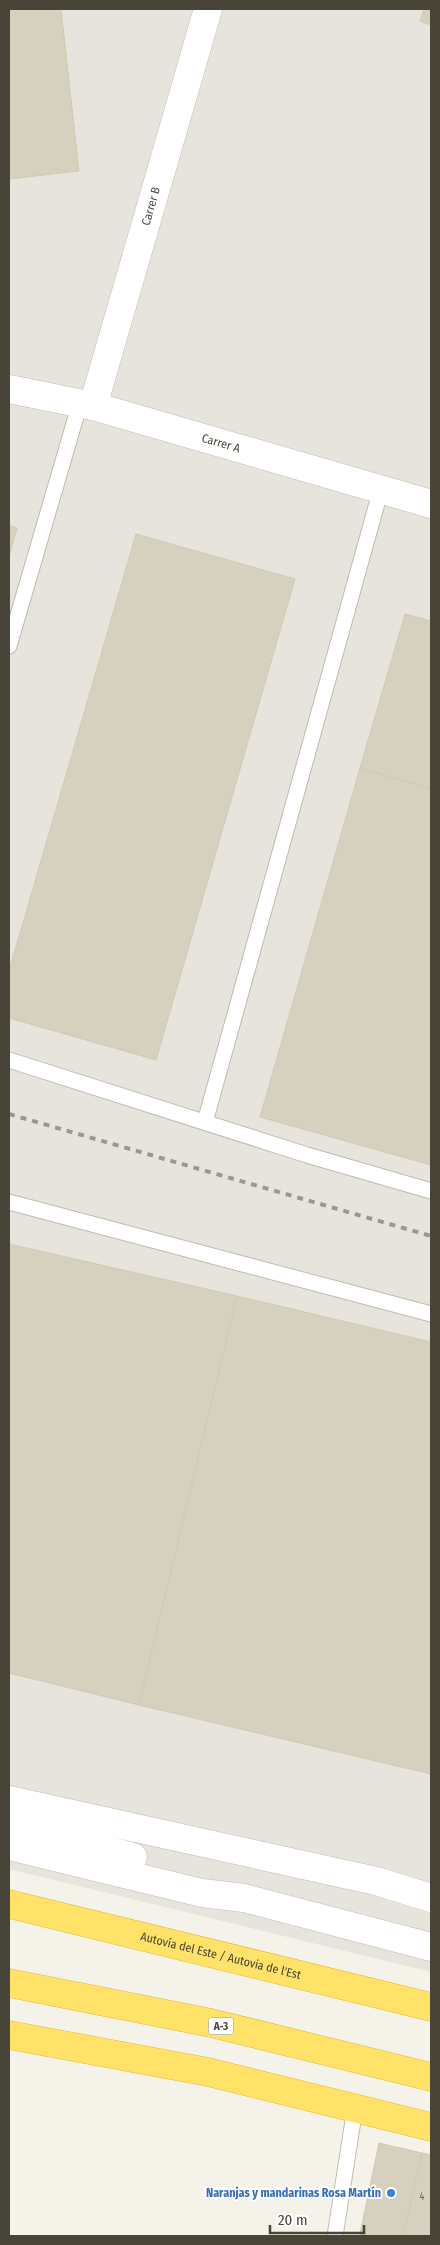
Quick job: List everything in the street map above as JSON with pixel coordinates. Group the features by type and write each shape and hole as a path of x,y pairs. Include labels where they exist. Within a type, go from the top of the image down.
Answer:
{"highway":[{"name":"Autovía del Este / Autovia de l'Est","path":"9,1904 431,2007"},
{"name":"A-3","path":"9,1983 211,2023 431,2077"},
{"path":"9,2035 208,2072 431,2126"}],"street":[{"name":"Carrer B","path":"86,404 208,9"},
{"name":"Carrer A","path":"9,390 86,404 431,504"},
{"path":"9,1800 376,1881 431,1898"},
{"path":"9,1823 205,1877 244,1898"},
{"path":"9,1846 202,1893 244,1898 431,1947"}],"lane":[{"path":"9,646 86,404"},
{"path":"205,1122 381,489"},
{"path":"9,1060 431,1191"},
{"path":"9,1202 431,1314"},
{"path":"335,2236 355,2108"}],"shaded area":[{"path":"9,9 431,9 431,1972 9,1869"}],"building":[{"path":"9,9 61,9 79,171 9,179"},
{"path":"424,9 431,9 431,25 420,21"},
{"path":"9,525 17,528 9,557"},
{"path":"136,534 295,579 156,1060 9,1018 9,971"},
{"path":"405,614 431,621 431,789 360,768"},
{"path":"360,768 431,789 431,1165 260,1117"},
{"path":"9,1244 237,1296 139,1705 9,1673"},
{"path":"237,1296 431,1342 431,1774 139,1705"},
{"name":"Naranjas y mandarinas Rosa Martín","path":"379,2143 422,2153 403,2236 370,2236 360,2234"},
{"path":"422,2153 431,2155 431,2236 403,2236"}],"railway":[{"path":"9,1114 431,1236"}],"place":[{"name":"Naranjas y mandarinas Rosa Martín","path":"391,2193"}]}
